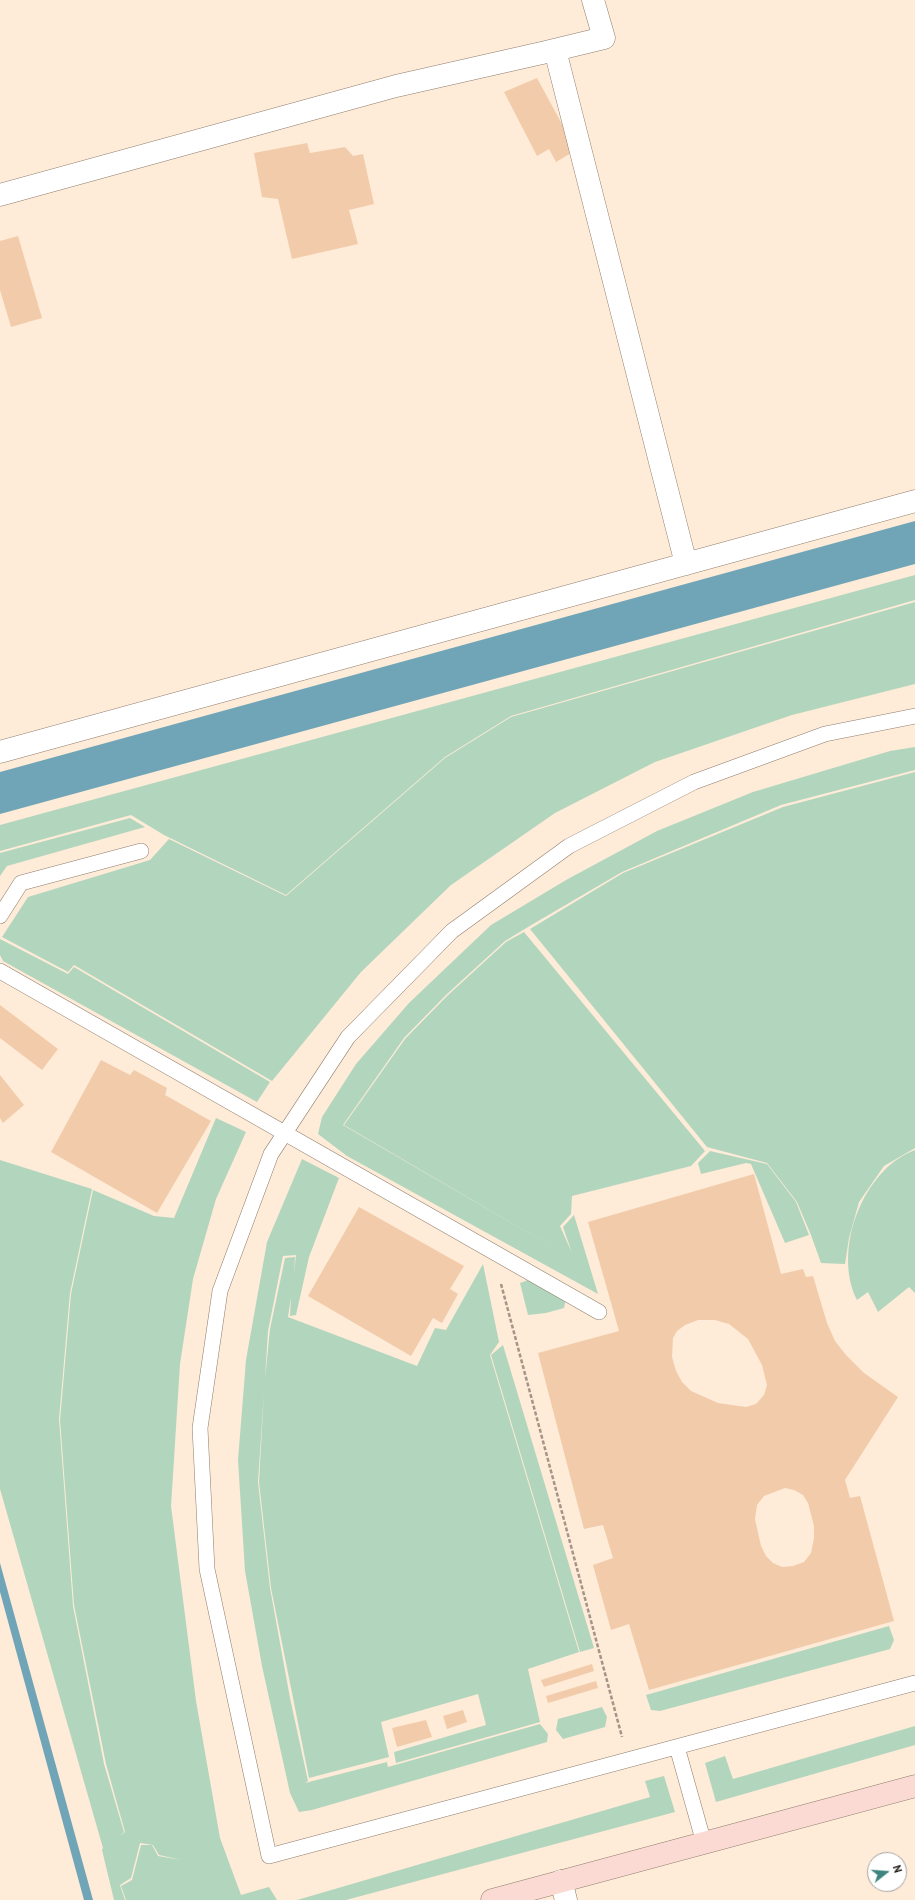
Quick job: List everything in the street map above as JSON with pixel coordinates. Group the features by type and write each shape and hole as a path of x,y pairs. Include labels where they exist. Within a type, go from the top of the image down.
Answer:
{"street":[{"path":"0,195 396,86 604,38 593,0"},
{"path":"540,54 555,50 686,564"},
{"path":"0,752 915,501"},
{"path":"492,1900 563,1891 704,1843 915,1786"}],"lane":[{"path":"915,716 825,734 694,782 569,846 452,930 348,1037 271,1154 220,1291 200,1428 208,1569 269,1856 915,1683"},
{"path":"0,916 21,883 141,851"},
{"path":"0,971 599,1312"},
{"path":"677,1747 704,1843"}],"path":[{"path":"493,1251 628,1760"}],"green space":[{"path":"915,575 915,600 511,716 445,757 286,895 164,835 131,815 0,851 0,825"},
{"path":"915,602 915,684 792,715 655,762 555,813 451,885 361,972 272,1081 74,965 68,972 2,937 28,897 150,860 169,839 286,896 445,758 511,717"},
{"path":"915,747 915,770 781,805 622,872 505,941 446,995 404,1038 343,1125 575,1260 344,1125 405,1039 447,996 506,942 524,932 705,1151 691,1166 572,1196 571,1214 560,1226 572,1253 563,1227 574,1215 598,1294 347,1156 318,1134 322,1117 356,1064 409,1003 491,925 566,880 657,831 753,792 890,751"},
{"path":"915,772 915,1148 884,1166 859,1202 849,1238 845,1264 821,1263 797,1202 767,1163 707,1147 530,929 623,873 783,807"},
{"path":"130,818 145,827 7,866 0,876 0,853"},
{"path":"0,939 68,974 74,967 270,1082 257,1102 3,961 0,955"},
{"path":"216,1118 246,1132 216,1199 193,1279 180,1364 171,1506 196,1701 220,1838 241,1895 269,1887 277,1900 126,1900 121,1886 132,1880 141,1845 152,1845 158,1856 181,1860 159,1855 153,1845 140,1843 131,1878 120,1885 125,1900 114,1900 102,1850 103,1848 0,1489 0,1160 92,1189 70,1293 59,1419 73,1606 104,1764 124,1832 119,1836 125,1832 106,1764 74,1605 60,1420 71,1294 93,1190 154,1216 174,1218"},
{"path":"915,1150 915,1293 909,1287 878,1312 868,1292 857,1300 850,1280 848,1258 851,1236 857,1213 867,1193 880,1174 897,1160"},
{"path":"710,1151 767,1164 796,1202 809,1235 785,1243 751,1164 746,1163 701,1174 698,1163"},
{"path":"302,1159 339,1178 309,1257 296,1315 290,1316 291,1297 288,1317 417,1366 435,1328 446,1330 483,1264 499,1342 490,1355 579,1652 528,1669 540,1722 396,1763 394,1752 486,1725 478,1694 381,1722 389,1757 309,1778 271,1588 259,1482 264,1393 258,1482 270,1588 290,1698 308,1781 305,1783 387,1762 388,1767 540,1724 548,1734 547,1742 312,1810 299,1812 290,1793 262,1666 245,1571 238,1460 246,1360 267,1242","holes":["296,1255 294,1273 295,1257 285,1258 270,1329 265,1379 268,1331 283,1256"]},
{"path":"528,1280 566,1299 564,1308 546,1313 528,1315 520,1283"},
{"path":"503,1345 594,1648 580,1652 491,1355"},
{"path":"889,1626 894,1640 890,1649 660,1711 651,1710 646,1695"},
{"path":"602,1707 607,1717 605,1727 563,1739 556,1730 558,1719"},
{"path":"915,1726 915,1745 716,1802 705,1763 725,1756 733,1779"},
{"path":"664,1776 675,1812 346,1900 297,1900 650,1797 645,1781"}],"water":[{"path":"915,521 915,564 0,814 0,772"},
{"path":"0,1563 93,1900 84,1900 0,1592"}],"building":[{"path":"537,78 576,150 556,162 549,149 537,156 504,92"},
{"path":"307,143 310,153 345,147 353,156 363,154 374,204 349,210 358,244 292,259 278,199 262,197 254,153"},
{"path":"18,236 42,318 11,327 0,290 0,241"},
{"path":"0,1005 58,1049 42,1070 0,1038"},
{"path":"101,1060 130,1075 134,1070 167,1088 165,1095 211,1121 157,1213 51,1152"},
{"path":"0,1075 24,1105 3,1123 0,1118"},
{"path":"754,1174 781,1274 803,1269 806,1277 813,1276 827,1323 835,1341 846,1355 864,1373 898,1397 845,1480 850,1498 860,1496 894,1621 649,1690 629,1624 611,1630 593,1565 613,1558 603,1525 584,1529 538,1353 619,1331 588,1222","holes":["698,1320 715,1320 729,1324 748,1339 762,1365 767,1385 764,1395 756,1404 746,1407 718,1403 691,1391 682,1382 676,1371 672,1357 673,1338 677,1331 685,1325","785,1488 794,1490 803,1495 808,1503 814,1526 814,1538 811,1553 804,1562 793,1566 782,1567 773,1563 766,1556 761,1546 755,1519 757,1505 764,1496"]},
{"path":"359,1207 464,1266 450,1289 458,1294 442,1323 433,1318 411,1356 308,1296"},
{"path":"592,1664 594,1671 544,1687 541,1680"},
{"path":"596,1681 598,1688 548,1703 546,1696"},
{"path":"463,1710 467,1722 447,1729 443,1716"},
{"path":"426,1720 432,1737 397,1747 392,1728"}]}
